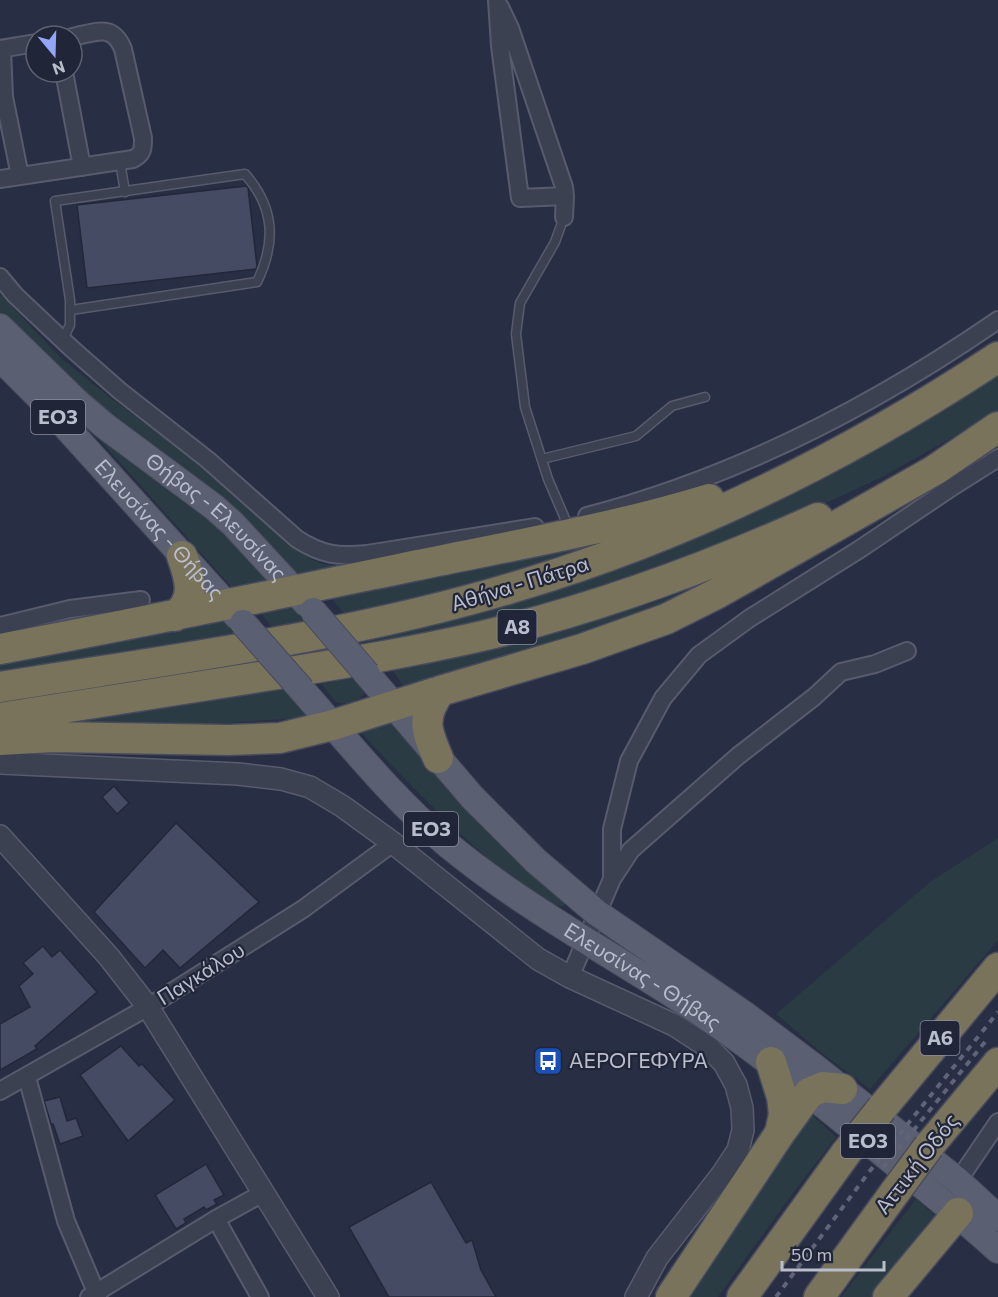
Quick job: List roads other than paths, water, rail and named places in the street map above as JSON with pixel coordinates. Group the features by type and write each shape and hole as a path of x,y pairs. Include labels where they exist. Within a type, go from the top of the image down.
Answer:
{"highway":[{"name":"Αθήνα - Πάτρα","path":"0,687 231,650 378,622 472,599 563,572 672,532 815,465 902,418 998,357"},
{"name":"Αθήνα - Πάτρα","path":"0,718 400,654 528,624 657,583 762,543 886,485 998,425"},
{"path":"0,740 53,737 228,740 273,738 333,725 582,649 666,619 718,593 936,470 998,425"},
{"path":"0,649 175,616 236,614 304,600 648,516 815,465"},
{"path":"175,616 188,601 190,589 182,556"},
{"path":"438,758 428,735 426,719 430,705 440,691"},
{"name":"Α6","path":"742,1297 846,1153 998,968"},
{"path":"771,1062 782,1097 784,1114 780,1133"},
{"name":"Αττική Οδός","path":"819,1297 929,1146 998,1063"},
{"path":"671,1297 809,1093 823,1088 842,1089"},
{"path":"888,1297 958,1213"}],"main road":[{"name":"Θήβας - Ελευσίνας","path":"0,327 105,426 220,513 253,543 367,674"},
{"name":"Ελευσίνας - Θήβας","path":"0,358 38,396 236,614 370,769 409,809 448,844 524,902 678,998 771,1062 958,1213 998,1250"},
{"name":"Ελευσίνας - Θήβας","path":"367,674 500,828 536,861 597,913 744,1014 842,1089 958,1181 998,1218"},
{"path":"958,1181 958,1213"}],"street":[{"path":"497,0 500,46 520,198 565,196"},
{"path":"497,0 510,28 564,187 564,217"},
{"path":"0,179 120,162 140,155 143,149 143,138 123,49 118,38 112,32 84,35"},
{"path":"20,176 3,104 1,49 24,45"},
{"path":"66,84 82,168"},
{"path":"0,277 15,295 120,391 208,460 297,539 312,549 344,556 566,521 702,479 790,443 913,376 998,320"},
{"path":"612,879 612,830 629,761 663,698 699,655 750,618 998,458"},
{"path":"0,626 70,609 141,600"},
{"path":"570,976 612,879 632,850 738,756 814,697 841,672 875,664 908,651"},
{"path":"0,763 238,774 280,779 310,787 342,806 393,843 538,959 674,1025 708,1047 724,1063 736,1085 742,1108 743,1130 738,1150 723,1173 657,1258 636,1297"},
{"path":"0,836 109,957 148,1006 328,1297"},
{"name":"Παγκάλου","path":"0,1091 148,1006 303,909 393,843"},
{"path":"27,1077 66,1221 94,1296 216,1219 263,1193"},
{"path":"958,1181 998,1122"},
{"path":"216,1219 260,1297"}],"lane":[{"path":"120,162 125,192"},
{"path":"63,339 70,325 71,310 55,201 245,174 261,195 269,220 270,247 257,282 71,310"},
{"path":"564,217 555,242 520,303 516,334 525,407 566,521"},
{"path":"542,459 636,436 672,406 705,397"}],"railway":[{"path":"776,1297 869,1172 998,1012"},
{"path":"883,1168 985,1042"}],"place":[{"name":"ΑΕΡΟΓΕΦΥΡΑ","path":"548,1061"}]}
